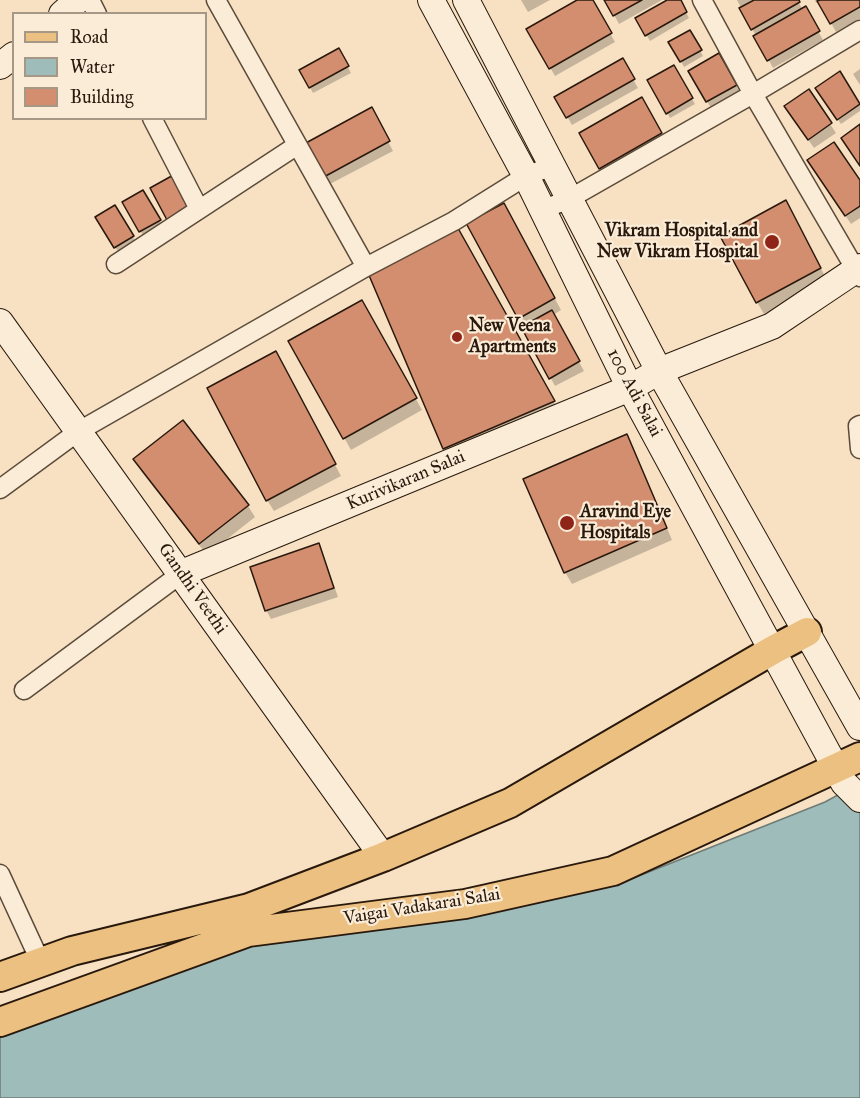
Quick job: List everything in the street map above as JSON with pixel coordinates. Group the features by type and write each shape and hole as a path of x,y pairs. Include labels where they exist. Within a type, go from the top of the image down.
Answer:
{"main road":[{"path":"64,12 78,0"},
{"name":"100 Adi Salai","path":"431,0 526,176 630,388 773,650 850,777"},
{"name":"100 Adi Salai","path":"466,0 659,371 860,727"},
{"path":"0,66 12,57"},
{"name":"Kurivikaran Salai","path":"182,573 630,388 659,371 772,326 858,271"},
{"name":"Gandhi Veethi","path":"0,323 182,573 383,857"},
{"path":"0,977 72,951 249,908 383,857 510,803 807,632"},
{"name":"Vaigai Vadakarai Salai","path":"0,1022 249,932 465,904 613,870 850,777"}],"street":[{"path":"216,0 366,267"},
{"path":"702,0 753,94 858,271"},
{"path":"542,210 569,199 860,30"},
{"path":"153,120 199,209"},
{"path":"116,264 297,146"},
{"path":"0,489 79,431 366,267 454,221 526,176 552,166"},
{"path":"860,425 858,426 860,449"},
{"path":"24,690 182,573"},
{"path":"0,874 41,963"}],"water":[{"path":"860,783 860,1098 0,1098 0,1033 191,963 283,937 507,908 631,879 825,802"}],"building":[{"path":"577,0 593,0 612,33 549,69 526,29"},
{"path":"604,0 642,0 613,16"},
{"path":"667,0 681,0 687,12 645,36 635,18"},
{"path":"754,0 799,0 800,2 751,30 739,8"},
{"path":"860,0 860,7 830,24 817,1"},
{"path":"806,6 820,31 767,61 753,36"},
{"path":"690,30 702,50 680,62 668,42"},
{"path":"339,48 349,66 309,88 299,70"},
{"path":"719,53 737,85 706,102 688,71"},
{"path":"623,58 635,79 566,118 554,97"},
{"path":"674,65 693,98 666,114 647,80"},
{"path":"840,71 860,104 837,120 815,88"},
{"path":"809,89 832,123 808,140 784,106"},
{"path":"642,97 662,133 599,169 579,133"},
{"path":"372,107 390,141 322,178 304,144"},
{"path":"860,124 860,166 841,138"},
{"path":"834,142 860,180 860,206 845,216 807,160"},
{"path":"177,173 194,204 167,220 150,188"},
{"path":"143,190 161,220 139,232 122,202"},
{"path":"786,200 821,268 756,303 720,236"},
{"path":"504,203 555,298 518,319 466,223"},
{"path":"115,205 134,236 114,248 95,217"},
{"name":"New Veena Apartments","path":"454,221 555,401 443,449 368,273"},
{"path":"362,300 417,398 343,439 288,341"},
{"path":"552,310 580,361 549,379 521,327"},
{"path":"276,351 336,464 266,501 207,388"},
{"path":"183,420 249,505 199,544 133,459"},
{"path":"627,434 667,528 564,573 523,479"},
{"path":"319,543 334,588 265,611 250,567"}],"place":[{"name":"Vikram Hospital and New Vikram Hospital","path":"772,242"},
{"name":"New Veena Apartments","path":"457,337"},
{"name":"Aravind Eye Hospitals","path":"567,523"}]}
